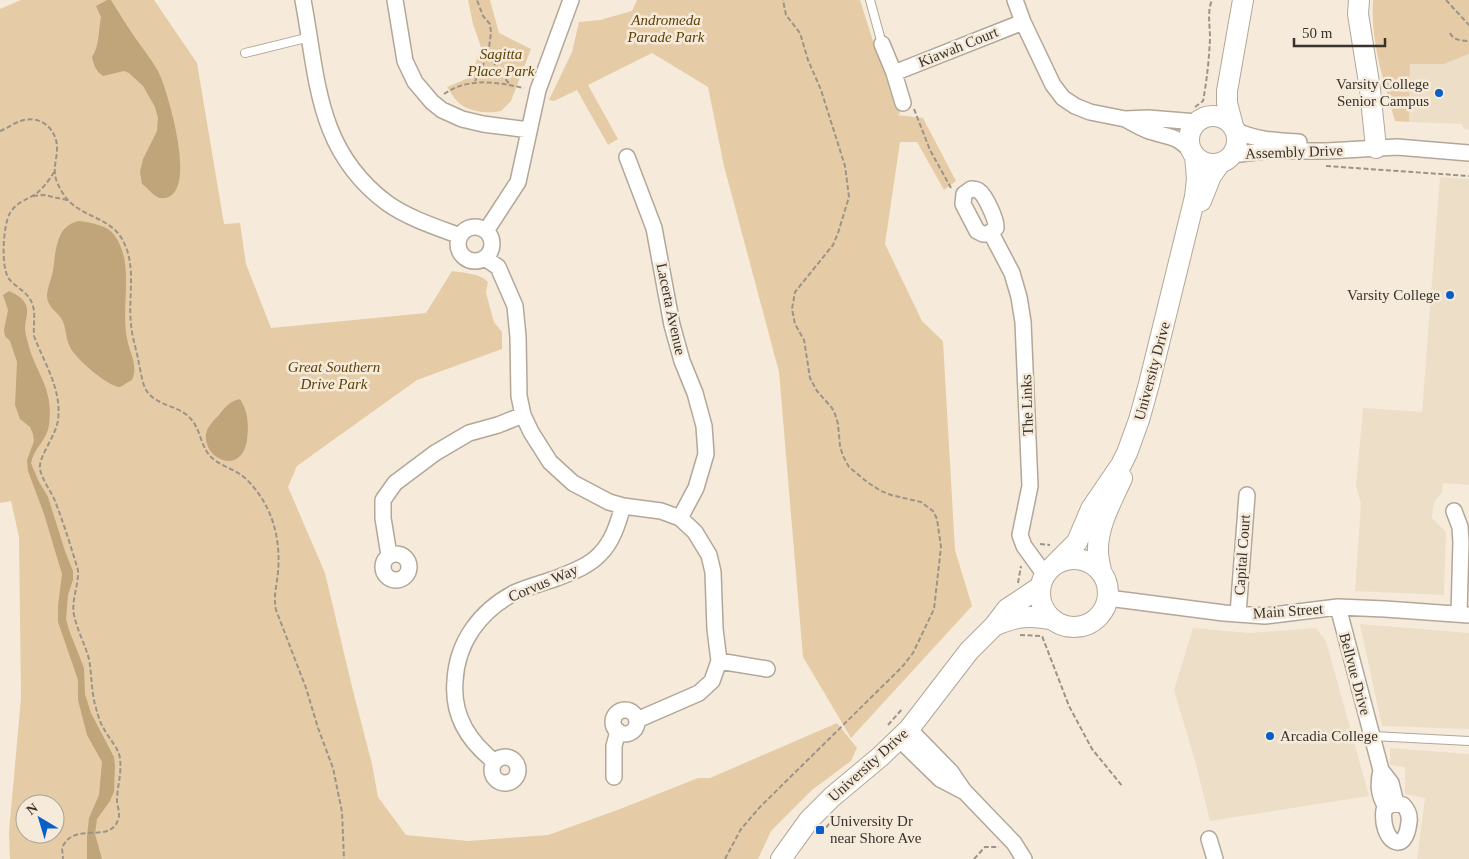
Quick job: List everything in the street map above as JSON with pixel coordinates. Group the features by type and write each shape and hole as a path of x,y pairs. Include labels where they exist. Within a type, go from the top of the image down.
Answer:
{"street":[{"path":"303,0 321,104 337,147 348,165 387,204 460,236"},
{"path":"395,0 405,61 415,82 432,102 442,110 462,119 483,124 529,130"},
{"path":"486,231 518,182 538,90 571,0"},
{"path":"1015,0 1023,22 1053,85 1063,98 1075,106 1090,112 1125,120 1149,131 1176,138 1207,163 1226,159 1237,143 1227,103 1243,0"},
{"path":"1194,154 1189,144 1189,136 1193,121 1217,94 1222,80 1235,0"},
{"path":"1359,0 1358,14 1370,89 1376,148"},
{"name":"Kiawah Court","path":"894,73 1023,22"},
{"path":"882,44 902,99"},
{"path":"1125,120 1148,118 1193,121 1215,116 1228,121 1234,128"},
{"name":"Assembly Drive","path":"1234,128 1241,133 1265,139 1327,143 1355,149"},
{"name":"Assembly Drive","path":"1226,159 1264,151 1327,151 1397,147 1469,153"},
{"name":"University Drive","path":"781,859 809,820 832,797 881,756 898,732 994,626 1007,609 1046,575 1077,542 1090,508 1121,465 1139,420 1195,197 1197,178 1194,154"},
{"name":"Lacerta Avenue","path":"627,157 654,228 672,325 704,426 706,454 696,488 680,518"},
{"name":"University Drive","path":"1101,571 1098,552 1100,533 1106,514 1143,430 1156,387 1200,201 1211,176 1226,159"},
{"name":"The Links","path":"962,197 971,189 982,193 996,222 996,228 991,233 1012,273 1023,322 1030,486 1020,534 1030,556 1046,575"},
{"path":"962,197 963,204 976,230 983,234 991,233"},
{"path":"472,227 482,228 492,240 488,254 484,258 474,261 464,257 458,247 460,236 472,227"},
{"path":"484,258 498,267 515,306 518,337 519,396 523,415 540,448 572,483 592,494 623,506 661,511 680,518 695,532 709,555 713,572 715,629 719,662 716,673 707,688 685,700 637,720 636,716 630,711 618,711 612,721 618,732 614,746 614,777"},
{"path":"389,555 383,518 383,500 395,482 435,453 469,433 498,425 523,415"},
{"name":"Capital Court","path":"1238,614 1246,495"},
{"name":"Corvus Way","path":"495,762 481,751 470,738 460,721 454,686 456,669 462,648 471,630 482,616 498,602 516,592 572,572 590,563 601,554 610,542 618,525 623,506"},
{"path":"1454,511 1460,527 1464,614"},
{"path":"1074,558 1089,562 1101,571 1108,589 1108,598 1104,609 1097,618 1087,625 1064,626 1047,614 1042,606 1040,596 1046,575 1064,560 1074,558"},
{"name":"Main Street","path":"1108,598 1265,616 1338,608 1464,614"},
{"name":"Bellvue Drive","path":"1338,608 1381,770 1378,786 1391,805"},
{"name":"University Drive","path":"994,626 1010,619 1035,616 1054,620"},
{"path":"719,662 766,669"},
{"path":"898,732 940,779 964,791 1014,843 1024,859"},
{"path":"1209,838 1215,859"}],"lane":[{"path":"870,0 882,44"},
{"path":"245,53 310,37"},
{"path":"1372,736 1469,741"}],"path":[{"path":"475,82 488,56 491,33 490,24 477,0"},
{"path":"725,859 741,829 760,807 902,667 912,653 934,609 941,548 937,519 933,510 921,502 891,495 881,490 862,478 849,466 842,451 835,414 817,391 810,378 804,340 795,324 792,309 793,300 795,292 833,245 849,197 845,166 821,90 808,60 800,33 786,15 783,0"},
{"path":"1193,121 1185,110 1195,107 1203,101 1209,54 1209,8 1212,0"},
{"path":"1446,0 1469,25"},
{"path":"1450,33 1456,39 1469,41"},
{"path":"488,56 510,85"},
{"path":"493,63 500,59"},
{"path":"432,102 450,89 475,82 538,90"},
{"path":"902,99 907,97 913,105 930,150 951,188 962,197"},
{"path":"0,131 23,120 39,120 47,125 56,138 57,147 54,171 59,186 67,200 86,214 112,226 125,244 130,266 131,324 141,374 147,391 159,402 182,411 191,418 210,456 221,465 245,478 267,504 275,524 278,551 278,573 274,598 276,610 306,688 333,768 342,812 344,859"},
{"path":"1319,165 1469,176"},
{"path":"54,171 43,187 14,207 8,215 5,234 5,273 30,299 36,313 33,327 34,336 58,399 56,429 40,462 40,470 55,500 78,570 73,606 74,616 89,659 92,694 96,708 101,723 118,752 120,760 117,800 120,815 118,821 107,831 70,836 62,848 63,859"},
{"path":"30,197 37,195 67,200"},
{"path":"1017,584 1020,567 1039,544 1046,546 1054,545"},
{"path":"1018,635 1042,636 1069,706 1092,749 1123,787"},
{"path":"898,732 905,706"},
{"path":"974,859 985,847 1007,847 1014,843"}],"shaded area":[{"path":"111,0 156,67 168,99 174,120 180,164 179,183 172,195 160,198 142,184 140,172 143,159 157,131 158,118 155,107 143,86 129,73 124,71 103,76 97,70 92,57 98,43 101,17 96,6"},
{"name":"Varsity College Senior Campus","path":"1469,54 1469,130 1464,129 1462,124 1409,122 1410,64 1444,64"},
{"path":"1440,177 1469,179 1469,485 1443,483 1442,493 1436,499 1433,507 1432,518 1446,532 1444,595 1355,591 1361,504 1356,486 1363,408 1422,412"},
{"path":"80,221 99,225 112,232 121,248 125,261 126,330 134,375 132,380 120,387 100,377 73,352 68,344 63,321 47,300 59,240 66,227"},
{"path":"9,291 19,296 26,305 26,336 49,401 48,430 31,463 48,497 73,571 66,619 84,668 85,694 91,713 114,757 114,792 97,819 95,834 102,859 87,859 87,835 89,818 99,795 102,762 87,735 78,700 78,680 58,622 62,574 44,514 28,471 27,460 34,441 30,427 20,419 15,405 17,362 4,330 8,310 3,295"},
{"path":"240,399 245,408 248,429 244,451 238,458 231,461 223,460 216,457 210,451 206,434 211,424 226,407 233,401"},
{"path":"1360,624 1469,633 1469,729 1382,726"},
{"name":"Arcadia College","path":"1193,628 1249,633 1316,628 1326,641 1369,796 1210,821 1174,690"},
{"path":"1390,748 1469,754 1469,859 1417,859 1425,798 1405,794 1405,767 1390,765"}],"green space":[{"name":"Great Southern Drive Park","path":"21,0 154,0 197,63 224,224 240,223 246,264 271,328 426,313 452,271 476,275 488,282 486,293 494,322 502,332 502,349 417,380 297,466 288,487 325,573 372,764 378,797 406,835 468,841 548,835 698,778 710,778 837,723 857,748 851,761 812,790 771,831 758,859 10,859 9,832 21,698 19,537 11,501 0,503 0,9"},
{"name":"Sagitta Place Park","path":"468,0 490,0 499,33 531,49 511,101 501,111 485,112 463,106 447,87 471,77 481,47 473,24"},
{"name":"Andromeda Parade Park","path":"637,0 860,0 900,114 897,115 923,118 956,181 944,190 917,142 900,142 885,244 922,321 943,341 955,550 972,606 851,738 803,657 779,372 724,166 708,87 652,53 588,85 618,139 608,145 577,90 554,101 549,100 572,52 579,22 600,20 632,11"},
{"path":"1373,0 1469,0 1469,54 1444,64 1410,64 1409,122 1395,121 1382,76 1376,46"}],"place":[{"name":"Varsity College Senior Campus","path":"1439,93"},
{"name":"Varsity College","path":"1450,295"},
{"name":"Arcadia College","path":"1270,736"},
{"name":"University Dr near Shore Ave","path":"820,830"}]}
